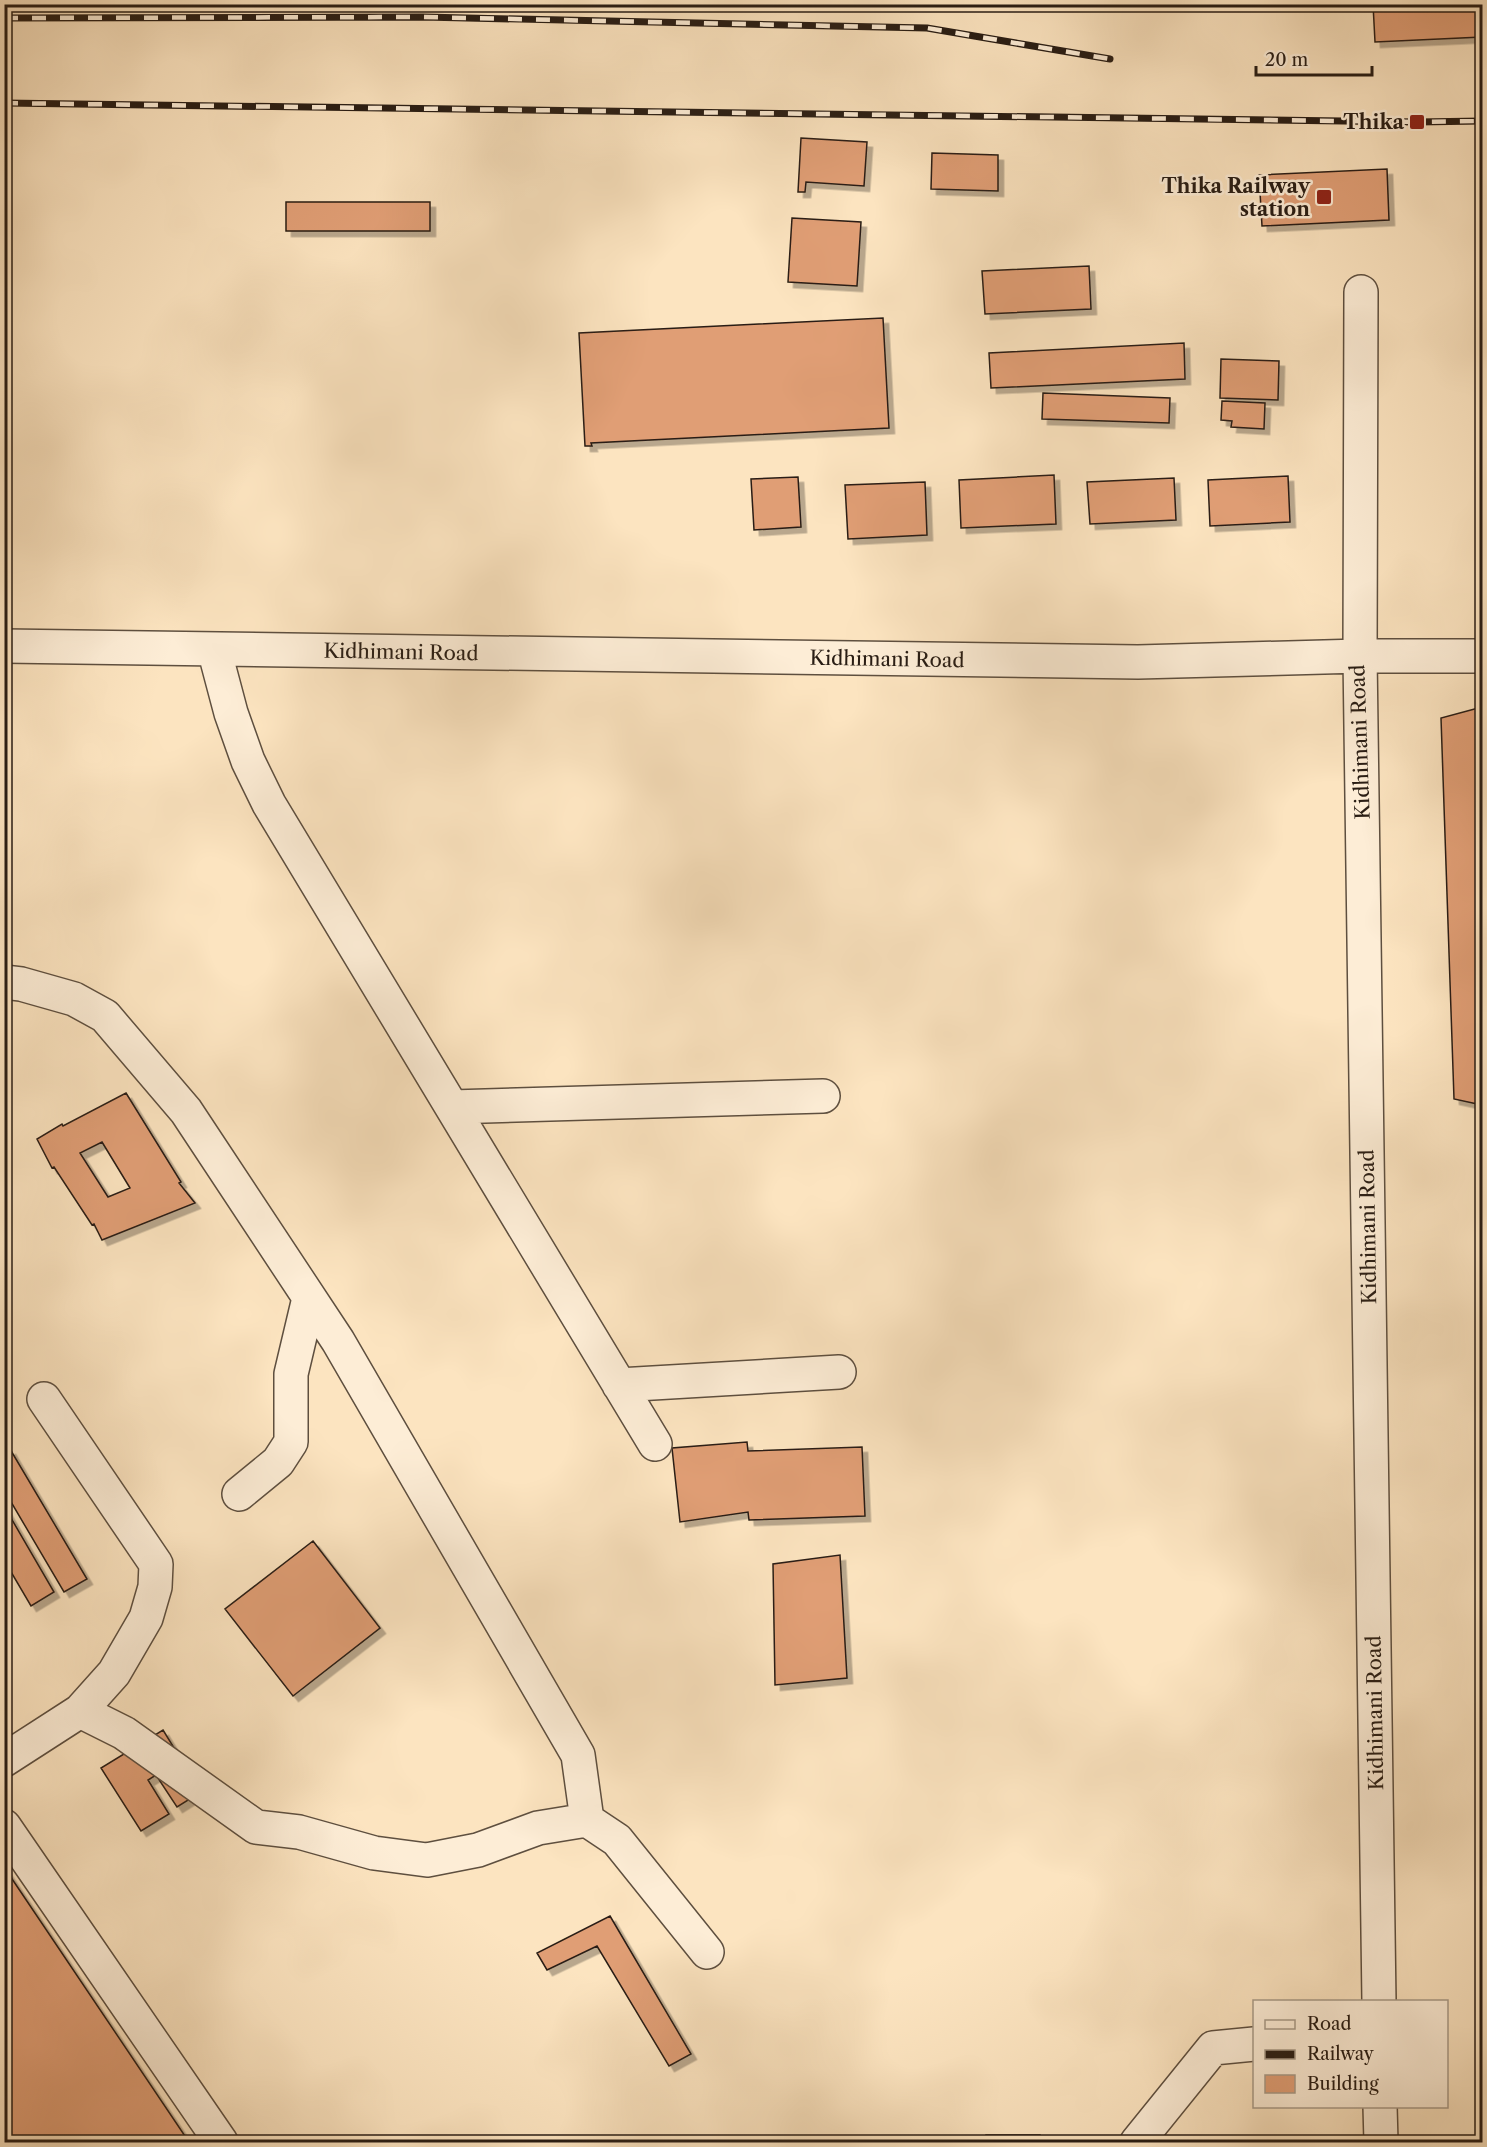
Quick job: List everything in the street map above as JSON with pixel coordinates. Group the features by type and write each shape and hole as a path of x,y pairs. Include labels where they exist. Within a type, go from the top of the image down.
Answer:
{"street":[{"path":"1361,292 1360,656 1482,656"},
{"name":"Kidhimani Road","path":"4,646 1138,662 1360,656 1379,2000"},
{"path":"214,649 244,751 269,804 655,1444"},
{"path":"4,982 21,984 74,999 105,1016 186,1111 338,1341 578,1755 586,1820"},
{"path":"452,1107 823,1096"},
{"path":"239,1494 278,1462 291,1442 291,1374 309,1298"},
{"path":"619,1384 839,1372"},
{"path":"4,1760 80,1710 114,1672 146,1618 155,1587 156,1564 44,1399"},
{"path":"80,1710 124,1733 256,1827 299,1832 374,1853 427,1860 478,1850 538,1828 586,1820 617,1840 707,1952"},
{"path":"4,1826 221,2142"},
{"path":"1137,2142 1213,2048 1253,2044"},
{"path":"1380,2108 1381,2142"}],"building":[{"path":"1373,4 1482,4 1482,37 1375,42"},
{"path":"801,138 867,142 864,186 806,182 805,192 798,192"},
{"path":"932,153 998,155 998,191 931,189"},
{"name":"Thika Railway station","path":"1387,169 1389,220 1262,226 1259,175"},
{"path":"286,202 430,202 430,231 286,231"},
{"path":"792,218 861,222 857,286 788,282"},
{"path":"1089,266 1091,309 985,314 982,271"},
{"path":"883,318 889,428 591,443 592,446 585,446 579,333"},
{"path":"1184,343 1185,379 991,388 989,353"},
{"path":"1221,359 1279,361 1278,400 1220,398"},
{"path":"1043,393 1170,398 1169,423 1042,419"},
{"path":"1222,401 1265,403 1264,429 1231,427 1232,421 1221,420"},
{"path":"1054,475 1056,524 961,528 959,480"},
{"path":"1288,476 1290,522 1210,526 1208,480"},
{"path":"798,477 801,527 754,530 751,479"},
{"path":"1174,478 1176,520 1090,524 1087,482"},
{"path":"925,482 927,535 848,539 845,485"},
{"path":"1482,707 1482,1105 1454,1099 1441,718"},
{"path":"126,1093 181,1182 179,1183 195,1203 102,1240 94,1224 92,1225 54,1167 52,1168 37,1139 62,1124 63,1126","holes":["102,1142 130,1188 108,1197 80,1153"]},
{"path":"747,1442 748,1451 862,1447 865,1516 749,1520 748,1512 680,1522 672,1448"},
{"path":"10,1449 87,1579 64,1592 4,1490 4,1453"},
{"path":"4,1506 54,1592 31,1606 4,1560"},
{"path":"313,1541 380,1628 293,1696 225,1609"},
{"path":"840,1555 847,1678 775,1685 773,1564"},
{"path":"163,1730 201,1792 177,1807 156,1775 148,1780 169,1814 141,1831 101,1768"},
{"path":"4,1867 189,2142 4,2142"},
{"path":"610,1916 691,2054 669,2066 597,1946 547,1970 537,1953"},
{"path":"986,2135 1040,2135 1040,2142 875,2142 986,2137"}],"railway":[{"path":"4,18 423,17 927,28 1110,59"},
{"path":"4,103 1482,121"}],"place":[{"name":"Thika","path":"1417,122"},
{"name":"Thika Railway station","path":"1324,197"}]}
